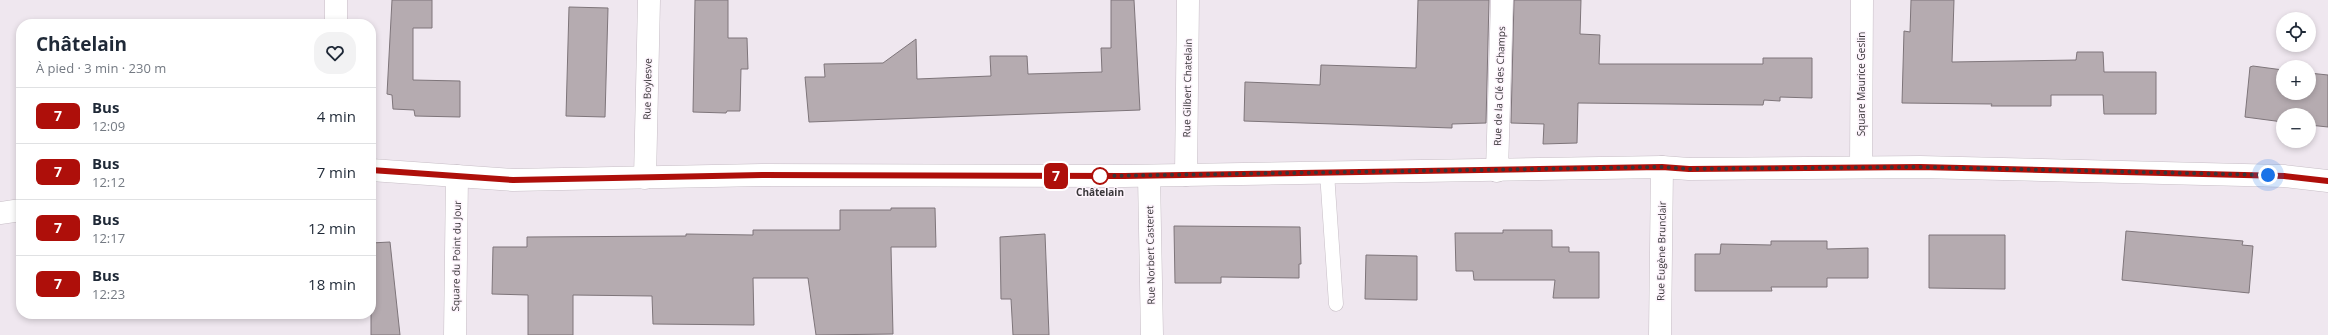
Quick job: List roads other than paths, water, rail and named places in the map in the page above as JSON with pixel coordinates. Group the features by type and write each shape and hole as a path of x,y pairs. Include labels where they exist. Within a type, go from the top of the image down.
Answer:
{"street":[{"path":"336,0 336,19"},
{"name":"Rue Boylesve","path":"645,178 649,0"},
{"name":"Rue Gilbert Chatelain","path":"1186,175 1188,0"},
{"name":"Rue de la Clé des Champs","path":"1496,171 1502,0"},
{"name":"Square Maurice Geslin","path":"1861,167 1862,0"},
{"path":"376,170 513,180 762,175 1149,176 1662,167 1689,169 1861,167 2284,176 2328,181"},
{"name":"Rue Eugène Brunclair","path":"1660,335 1662,167"},
{"name":"Square du Point du Jour","path":"455,335 457,176"},
{"name":"Rue Norbert Casteret","path":"1149,176 1152,335"},
{"path":"0,213 16,211"}],"lane":[{"path":"1327,173 1336,304"}],"place":[{"name":"Châtelain","path":"1100,176"}]}
